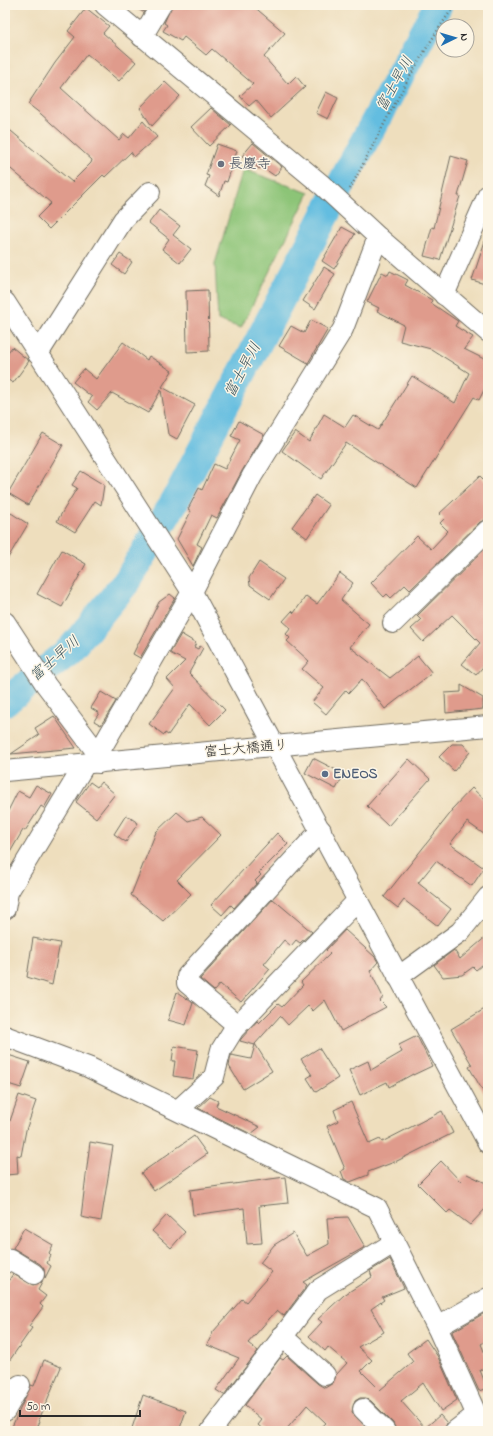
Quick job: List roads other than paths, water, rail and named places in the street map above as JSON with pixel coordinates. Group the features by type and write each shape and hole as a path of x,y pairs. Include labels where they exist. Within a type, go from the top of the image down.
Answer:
{"street":[{"path":"105,5 322,185 444,295 487,326"},
{"path":"142,37 161,5"},
{"path":"38,354 123,220 150,192"},
{"path":"444,295 488,195"},
{"path":"5,909 8,892 94,760 192,592 252,476 343,329 378,237"},
{"path":"5,302 192,592 488,1143"},
{"path":"393,623 488,530"},
{"path":"5,622 94,760"},
{"name":"富士大橋通り","path":"5,771 94,760 275,746 488,726"},
{"path":"237,1025 188,983 187,976 321,830"},
{"path":"398,977 460,932 488,897"},
{"path":"178,1110 214,1077 221,1050 237,1025 358,900"},
{"path":"5,1036 88,1067 377,1208 437,1327 480,1423 455,1431"},
{"path":"211,1431 318,1290 395,1242"},
{"path":"5,1263 10,1259 34,1274"},
{"path":"437,1327 488,1298"},
{"path":"282,1336 325,1375"},
{"path":"5,1411 20,1385"},
{"path":"363,1410 385,1431"}],"waterway":[{"name":"富士早川","path":"5,702 71,649 128,580 176,499 346,175 438,5"}],"place":[{"name":"長慶寺","path":"221,164"},
{"name":"ENEOS","path":"325,774"}]}
